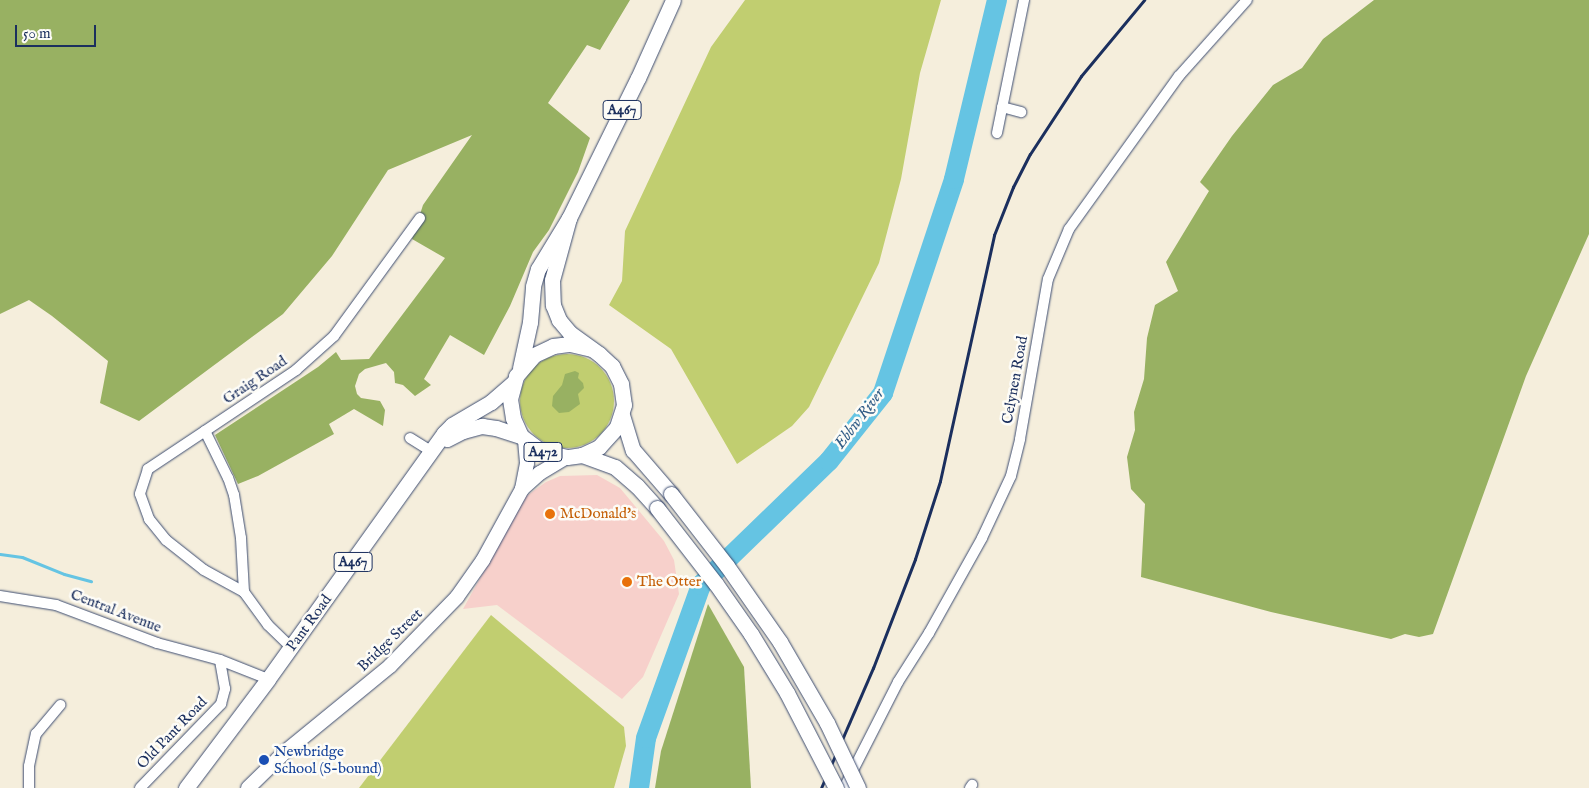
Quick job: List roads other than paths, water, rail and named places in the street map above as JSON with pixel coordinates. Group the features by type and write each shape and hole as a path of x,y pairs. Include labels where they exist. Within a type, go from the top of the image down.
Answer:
{"main road":[{"name":"A467","path":"516,376 530,322 536,274 569,218 638,78 673,0"},
{"name":"A467","path":"569,218 552,280 553,305 564,327 590,349"},
{"name":"A472","path":"574,456 605,442 617,427 622,415 624,394 618,374 606,360 590,349 570,344 553,346 534,355 516,376 511,408 523,438 541,451 574,456 615,467 638,486 711,576 751,634 787,693 836,788"},
{"name":"Pant Road","path":"268,679 448,429 484,407 516,376"},
{"name":"A472","path":"622,415 634,450 722,559 780,642 827,724 858,788"},
{"name":"Pant Road","path":"434,448 463,431 482,426 496,428 523,438"},
{"name":"A467","path":"186,788 268,679"}],"street":[{"path":"997,133 1024,0"},
{"name":"Celynen Road","path":"844,788 898,682 929,633 982,538 1011,476 1020,439 1048,279 1069,229 1180,76 1247,0"},
{"path":"1002,107 1021,112"},
{"name":"Graig Road","path":"244,592 204,570 166,540 149,518 140,494 148,469 296,370 334,336 420,218"},
{"path":"205,432 228,478 234,495 241,538 244,592 268,626 291,647"},
{"path":"410,438 434,448"},
{"name":"Bridge Street","path":"248,788 288,749 390,666 457,597 483,560 522,489 526,463 523,438"},
{"name":"Bridge Street","path":"522,489 540,474 574,456"},
{"name":"Central Avenue","path":"0,596 56,605 157,644 220,660"},
{"path":"220,660 268,679"},
{"name":"Old Pant Road","path":"140,788 221,704 225,689 220,660"},
{"path":"29,788 29,766 36,734 60,705"}],"waterway":[{"name":"Ebbw River","path":"639,788 646,738 701,585 829,461 883,393 954,179 997,0"},
{"path":"0,554 22,557 64,574 91,581"}],"railway":[{"path":"821,788 873,668 915,559 940,481 994,235 1013,187 1030,154 1081,76 1144,0"}],"place":[{"name":"McDonald's","path":"550,514"},
{"name":"The Otter","path":"627,582"},
{"name":"Newbridge School (S-bound)","path":"264,760"}]}
